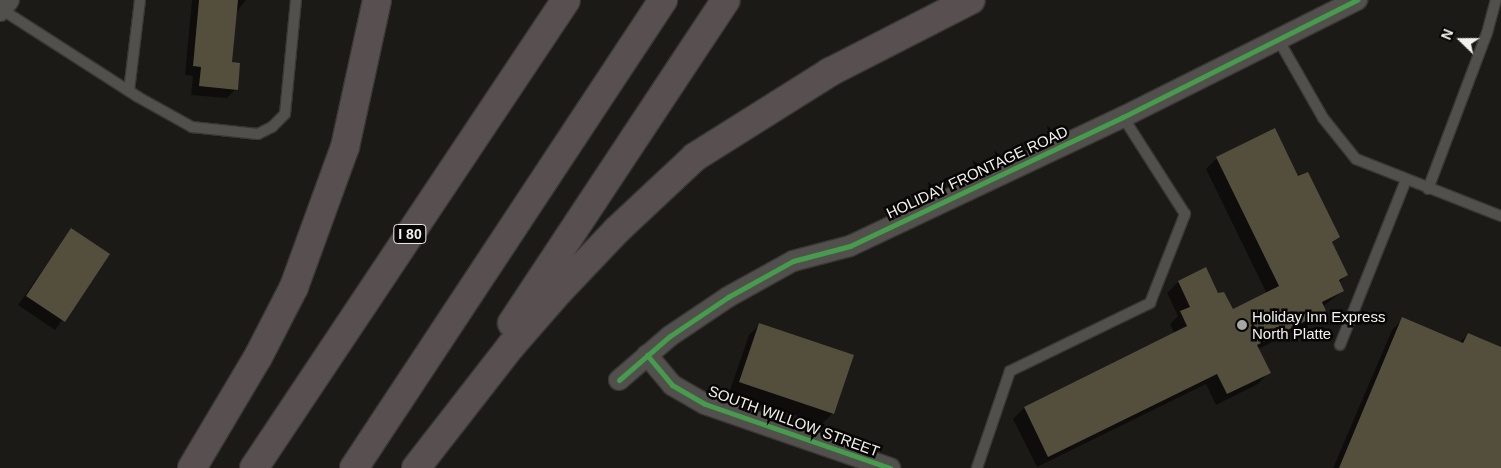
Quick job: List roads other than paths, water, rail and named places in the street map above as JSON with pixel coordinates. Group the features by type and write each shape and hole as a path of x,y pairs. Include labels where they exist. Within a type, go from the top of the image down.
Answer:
{"highway":[{"path":"192,468 258,357 297,278 345,147 377,0"},
{"name":"I 80","path":"254,468 566,0"},
{"path":"354,468 663,0"},
{"path":"416,468 726,0"},
{"path":"416,468 511,346 559,291 617,230 695,157 830,72 971,0"}],"street":[{"name":"HOLIDAY FRONTAGE ROAD","path":"619,380 647,355 728,297 792,261 850,246 1123,117 1356,0"},
{"name":"SOUTH WILLOW STREET","path":"647,355 672,385 705,404 890,468"}],"lane":[{"path":"129,91 140,0"},
{"path":"3,6 129,91 192,127 258,134 272,127 284,114 296,0"},
{"path":"1428,189 1497,15 1496,0"},
{"path":"1278,39 1323,118 1356,159 1428,189 1501,216"},
{"path":"976,468 1010,371 1150,303 1185,214 1123,117"},
{"path":"1340,345 1406,180"}],"place":[{"name":"Holiday Inn Express North Platte","path":"1242,325"}]}
